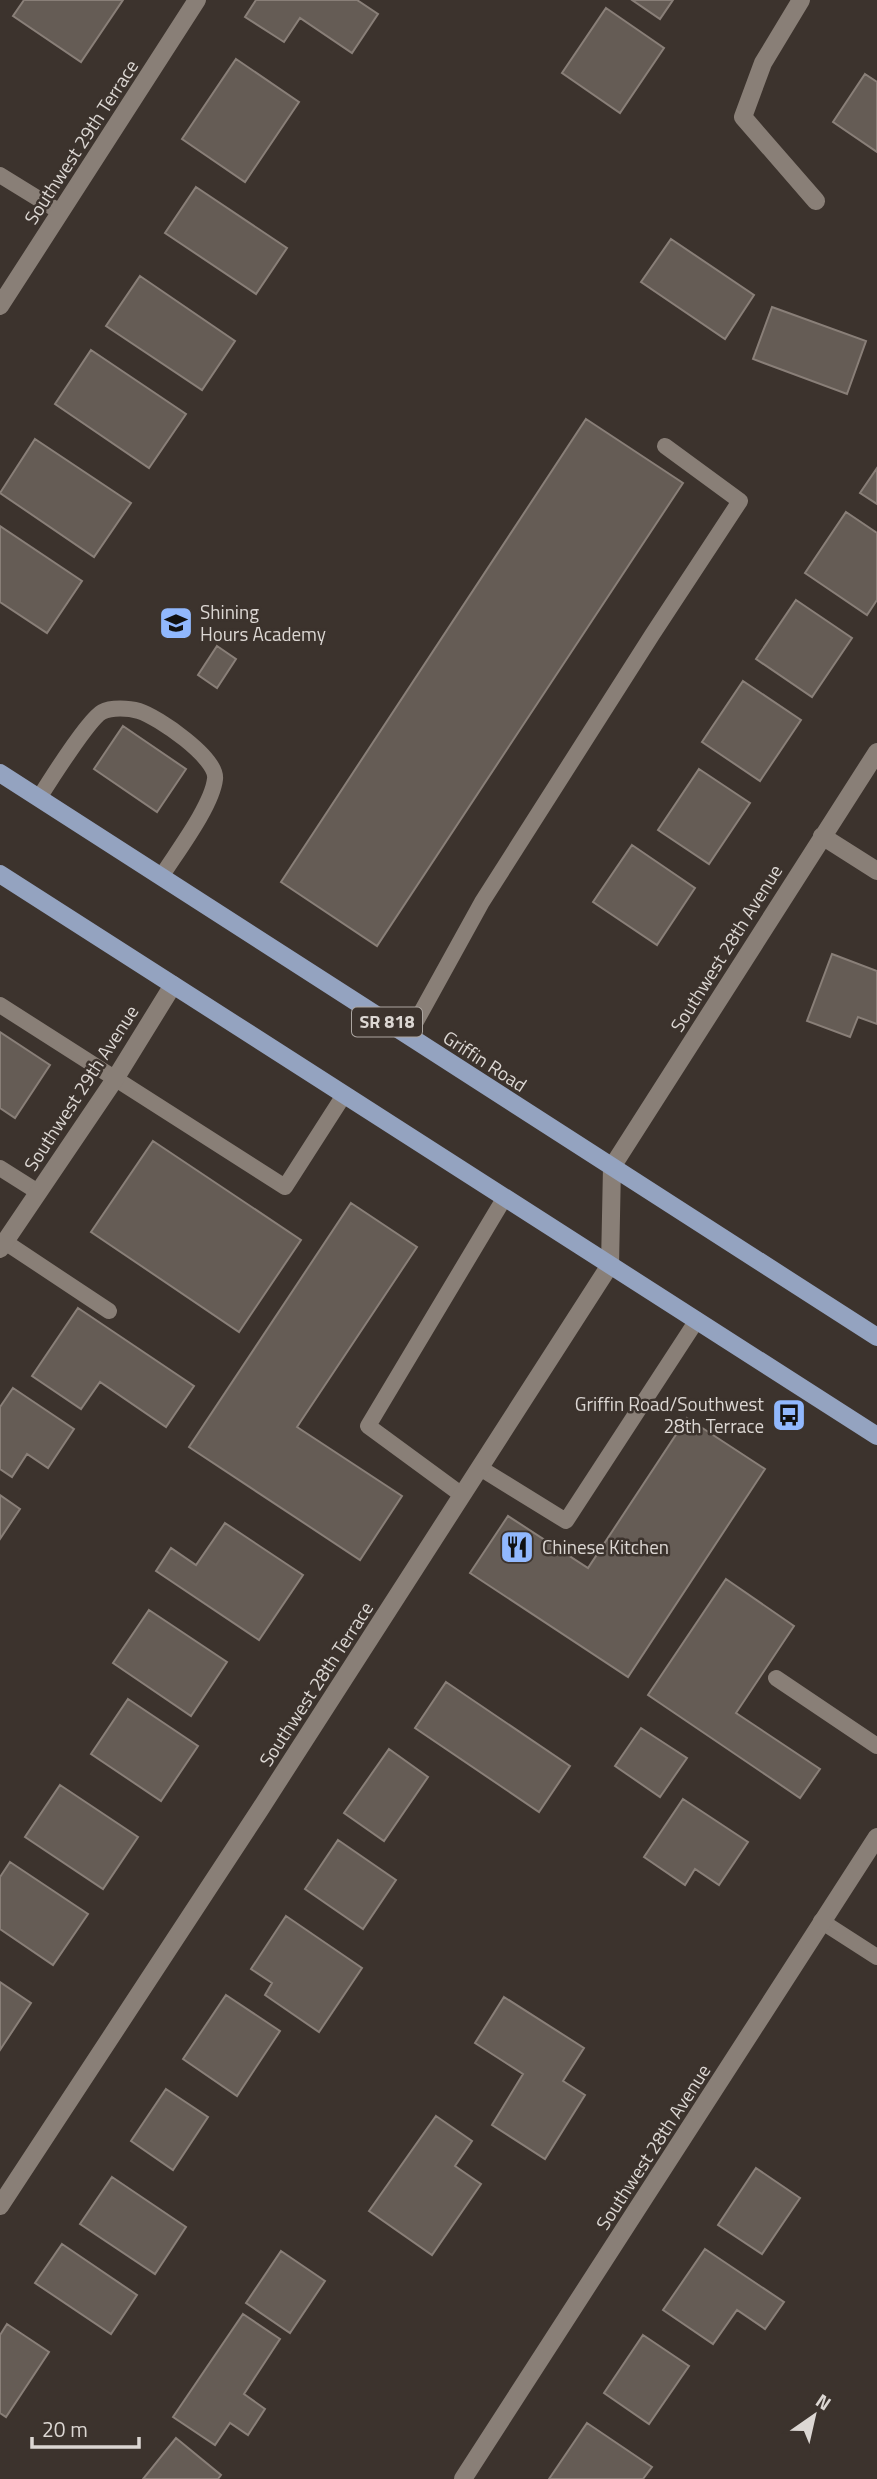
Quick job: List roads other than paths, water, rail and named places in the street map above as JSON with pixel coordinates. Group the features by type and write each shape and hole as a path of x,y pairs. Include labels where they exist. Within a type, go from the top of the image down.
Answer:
{"main road":[{"name":"Griffin Road","path":"0,774 877,1337"},
{"path":"0,874 877,1436"}],"street":[{"name":"Southwest 29th Terrace","path":"0,306 197,0"},
{"path":"800,0 763,63 743,117 816,201"},
{"name":"Southwest 28th Avenue","path":"612,1167 877,752"},
{"path":"822,836 877,871"},
{"name":"Southwest 29th Avenue","path":"2,1246 115,1079 173,985"},
{"path":"610,1265 612,1167"},
{"name":"Southwest 28th Terrace","path":"0,2206 259,1811 610,1265"},
{"name":"Southwest 28th Avenue","path":"463,2479 877,1837"}],"lane":[{"path":"0,175 60,212"},
{"path":"408,1036 482,902 740,501 666,446"},
{"path":"38,798 101,712 138,710 152,717 200,750 211,762 216,776 212,793 161,877"},
{"path":"0,1005 285,1187 344,1095"},
{"path":"0,1168 38,1192"},
{"path":"462,1495 368,1426 505,1197"},
{"path":"2,1246 109,1311"},
{"path":"480,1468 566,1521 697,1320"},
{"path":"776,1678 877,1746"},
{"path":"821,1922 877,1957"}],"place":[{"name":"Shining Hours Academy","path":"176,623"},
{"name":"Griffin Road/Southwest 28th Terrace","path":"789,1415"},
{"name":"Chinese Kitchen","path":"517,1547"}]}
